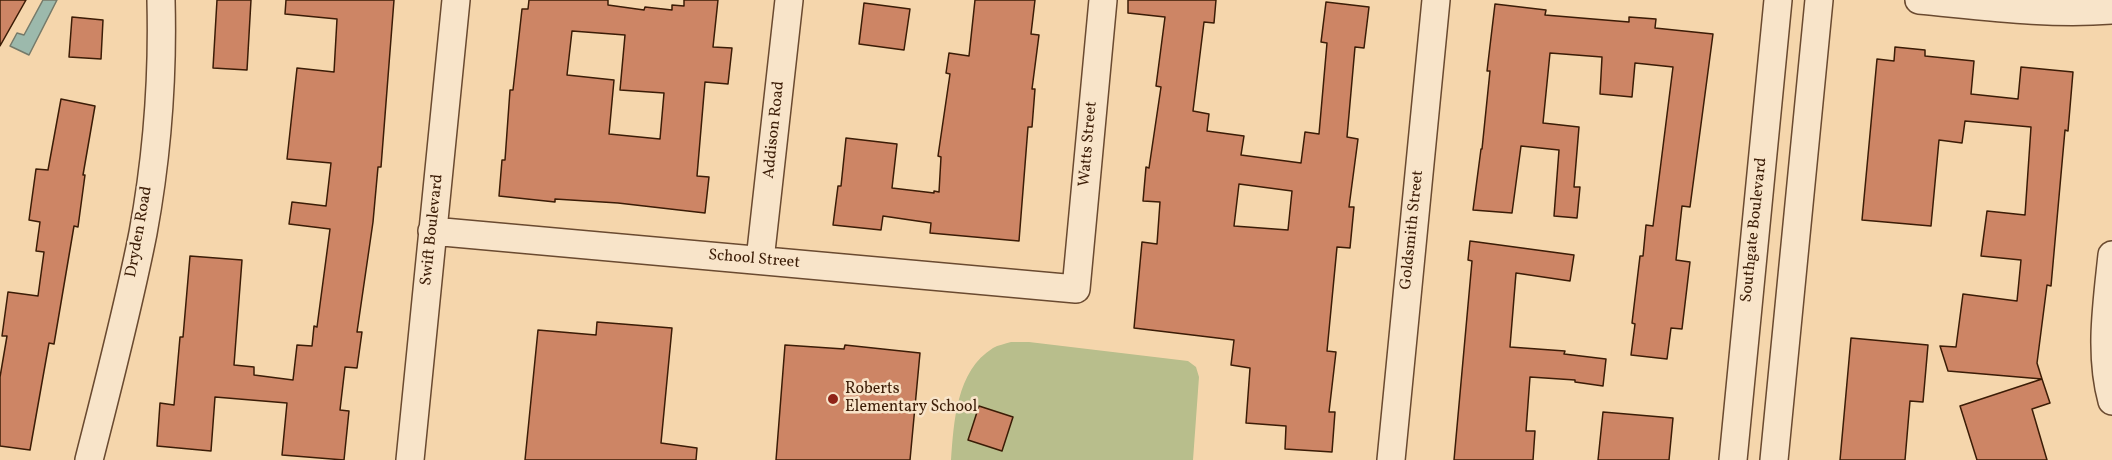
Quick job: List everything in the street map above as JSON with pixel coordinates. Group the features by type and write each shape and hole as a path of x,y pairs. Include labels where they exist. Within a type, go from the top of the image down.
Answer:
{"street":[{"name":"Dryden Road","path":"89,460 143,232 157,124 162,42 160,0"},
{"name":"Swift Boulevard","path":"411,460 456,0"},
{"name":"Addison Road","path":"760,260 789,0"},
{"name":"Watts Street","path":"1076,289 1103,0"},
{"name":"Goldsmith Street","path":"1390,460 1436,0"},
{"name":"Southgate Boulevard","path":"1733,460 1778,0"},
{"path":"1774,460 1819,0"},
{"path":"1919,0 2035,10 2080,12 2112,10"},
{"name":"School Street","path":"432,231 1076,289"},
{"path":"2112,255 2105,325 2107,383 2112,401"}],"green space":[{"path":"1011,342 1029,342 1188,361 1196,367 1199,377 1193,460 951,460 959,398 971,370 995,347"}],"shaded area":[{"path":"43,0 57,0 29,55 10,46 17,33 24,35"}],"building":[{"path":"0,0 26,0 0,46"},
{"path":"217,0 251,0 247,70 213,68"},
{"path":"286,0 394,0 381,167 378,167 373,222 357,332 362,332 357,368 345,367 340,410 349,411 344,460 282,455 287,403 215,397 211,451 157,446 160,403 174,405 190,256 242,260 234,365 254,367 254,375 293,380 297,345 312,346 314,326 317,327 330,229 289,224 292,202 326,206 331,163 287,159 297,68 334,72 337,19 285,14"},
{"path":"529,0 608,0 608,5 644,10 645,7 672,10 672,5 684,6 684,0 718,0 713,47 732,48 728,84 705,82 697,176 709,177 705,213 618,203 555,199 555,202 499,196 502,160 505,160 510,90 513,90 522,9 528,9","holes":["572,31 625,35 620,90 664,93 660,139 609,134 614,80 567,75"]},
{"path":"975,0 1035,0 1031,34 1039,35 1032,89 1035,89 1032,127 1028,127 1019,241 930,233 931,223 883,216 881,230 833,225 838,186 841,186 846,138 897,144 892,188 939,192 941,157 938,156 950,74 946,73 949,53 969,56"},
{"path":"1128,0 1216,0 1214,23 1204,22 1193,111 1209,114 1207,131 1244,136 1241,155 1301,163 1305,132 1319,134 1327,43 1321,42 1326,2 1369,7 1364,48 1355,47 1347,137 1358,139 1349,207 1354,207 1350,248 1337,247 1327,351 1336,352 1329,412 1335,412 1332,452 1285,449 1286,426 1246,423 1250,368 1231,365 1234,340 1134,328 1142,242 1157,244 1160,202 1143,201 1146,167 1149,168 1161,87 1156,86 1165,17 1128,13","holes":["1239,184 1292,191 1288,230 1234,226"]},
{"path":"864,3 910,9 904,50 859,44"},
{"path":"1495,4 1546,10 1545,15 1629,22 1629,17 1656,19 1655,28 1713,34 1690,207 1682,206 1676,260 1690,262 1682,329 1671,328 1667,359 1631,355 1635,324 1632,323 1640,256 1643,256 1646,225 1653,226 1673,67 1635,63 1632,97 1600,94 1602,57 1550,53 1543,123 1579,127 1574,187 1580,187 1577,218 1554,216 1559,150 1521,146 1512,213 1473,210 1482,149 1490,71 1487,71"},
{"path":"72,17 103,20 101,59 69,57"},
{"path":"1895,47 1925,50 1925,56 1974,61 1971,94 2018,99 2021,67 2073,72 2068,131 2065,130 2051,286 2047,285 2037,363 2042,379 1948,371 1940,346 1956,347 1963,294 2017,301 2021,260 1981,256 1987,211 2025,215 2031,127 1965,121 1962,143 1939,140 1931,226 1862,220 1877,59 1894,61"},
{"path":"61,99 95,106 83,175 85,175 78,227 74,226 54,344 49,343 30,450 0,446 0,377 7,336 2,336 8,292 38,296 44,252 36,251 40,222 29,220 36,169 48,170"},
{"path":"1470,241 1574,255 1570,281 1516,273 1510,347 1565,351 1564,354 1606,359 1603,386 1575,382 1575,380 1530,377 1526,431 1535,431 1533,460 1454,460 1472,261 1468,260"},
{"path":"597,322 672,328 661,443 697,448 696,460 525,460 538,330 596,335"},
{"path":"1851,338 1928,345 1923,402 1910,401 1905,460 1840,460"},
{"path":"785,345 844,349 845,345 920,353 910,460 776,460"},
{"path":"2042,379 2050,403 2032,409 2047,460 1977,460 1960,406"},
{"path":"979,406 1013,417 1002,451 968,440"},
{"path":"1603,412 1673,418 1669,460 1598,460"}],"place":[{"name":"Roberts Elementary School","path":"833,399"}]}
